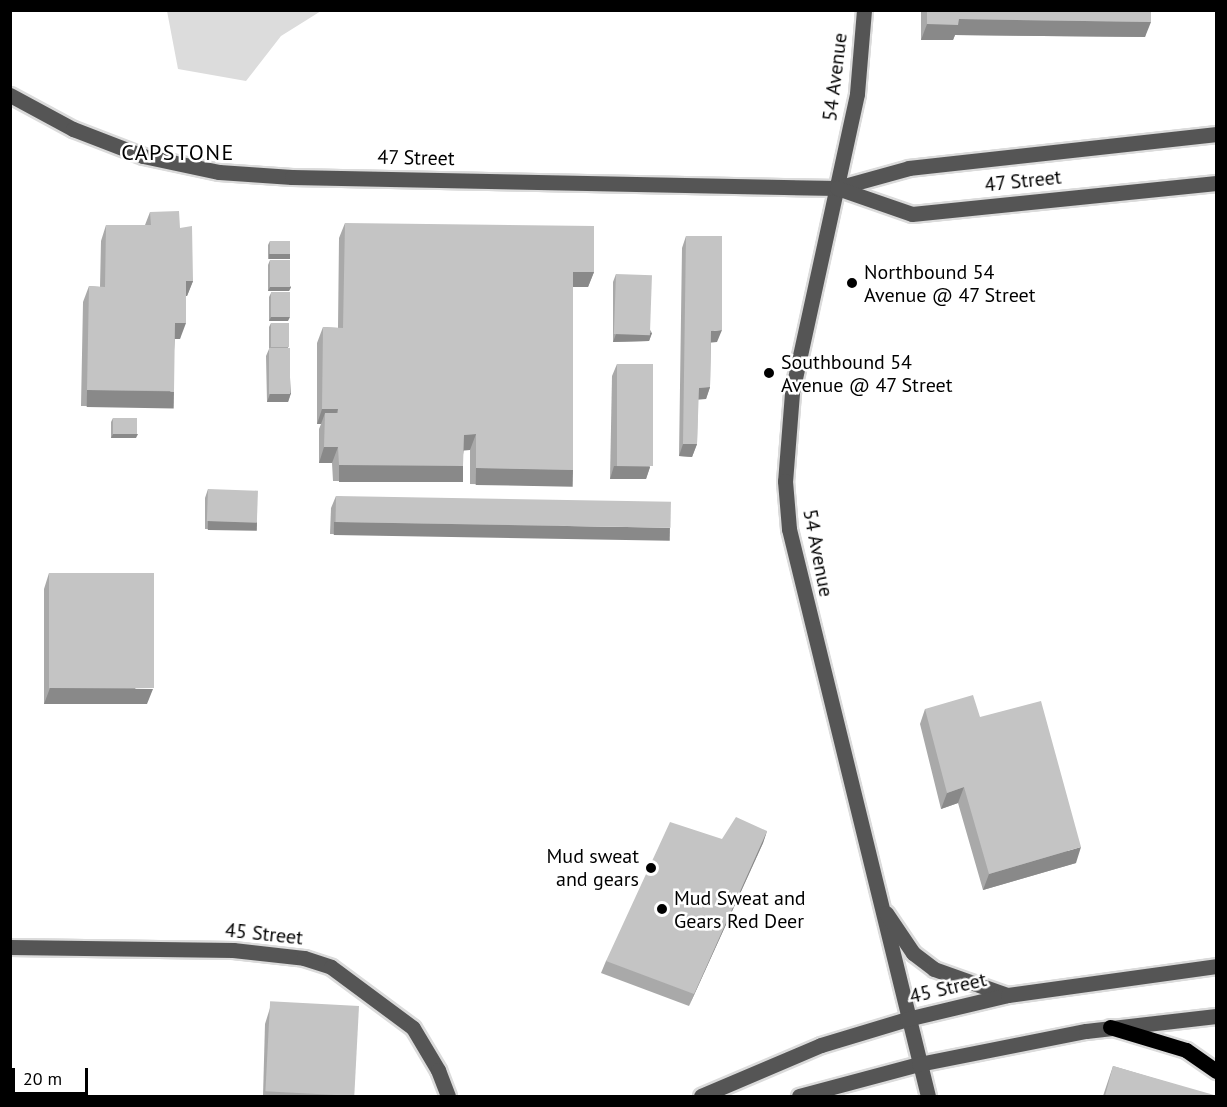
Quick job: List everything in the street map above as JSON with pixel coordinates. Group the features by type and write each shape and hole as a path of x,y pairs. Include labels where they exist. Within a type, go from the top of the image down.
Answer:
{"main road":[{"path":"1110,1027 1186,1050 1216,1071"}],"street":[{"name":"54 Avenue","path":"864,10 857,94 792,393 785,481 789,528 875,894 928,1096"},
{"name":"47 Street","path":"10,95 64,125 116,147 219,172 292,177 837,188 909,168 1216,134"},
{"name":"47 Street","path":"837,188 912,214 1216,183"},
{"path":"875,894 913,953 954,979 1008,995"},
{"name":"45 Street","path":"10,947 234,950 304,958 331,967 413,1028 438,1070 448,1096"},
{"name":"45 Street","path":"701,1096 821,1045 907,1019 1008,995 1216,966"},
{"path":"799,1096 919,1064 1110,1027 1216,1016"}],"shaded area":[{"path":"167,10 321,11 281,36 246,81 178,69"}],"building":[{"path":"927,10 1151,10 1151,22 959,19 958,25 927,24"},
{"path":"179,211 180,228 192,226 193,281 186,281 186,323 175,323 174,391 87,390 89,286 105,287 106,225 151,225 150,212"},
{"path":"345,223 594,226 594,272 573,272 573,470 476,468 476,434 464,435 463,466 339,465 338,447 324,447 325,413 338,413 338,409 322,409 323,327 343,328"},
{"path":"686,236 722,236 722,330 711,331 710,387 699,388 697,444 683,444"},
{"path":"270,241 290,241 290,254 270,254"},
{"path":"270,260 290,260 290,287 270,287"},
{"path":"616,274 652,275 650,335 614,334"},
{"path":"271,292 290,292 290,317 271,317"},
{"path":"271,323 289,323 289,347 271,347"},
{"path":"269,348 290,348 290,394 269,394"},
{"path":"617,364 653,364 653,466 617,466"},
{"path":"113,418 137,418 137,434 113,434"},
{"path":"208,489 258,491 257,523 207,521"},
{"path":"336,496 671,502 670,528 336,522"},
{"path":"49,573 154,573 154,688 49,688"},
{"path":"973,695 980,717 1041,701 1081,847 989,874 964,787 947,793 925,709"},
{"path":"736,817 767,831 694,994 606,961 670,822 722,839"},
{"path":"270,1001 359,1006 354,1096 265,1091"},
{"path":"1113,1066 1214,1095 1105,1096"}],"place":[{"name":"Northbound 54 Avenue @ 47 Street","path":"852,283"},
{"name":"Southbound 54 Avenue @ 47 Street","path":"769,373"},
{"name":"Mud sweat and gears","path":"651,868"},
{"name":"Mud Sweat and Gears Red Deer","path":"662,909"}],"district":[{"name":"CAPSTONE","path":"178,153"}]}
